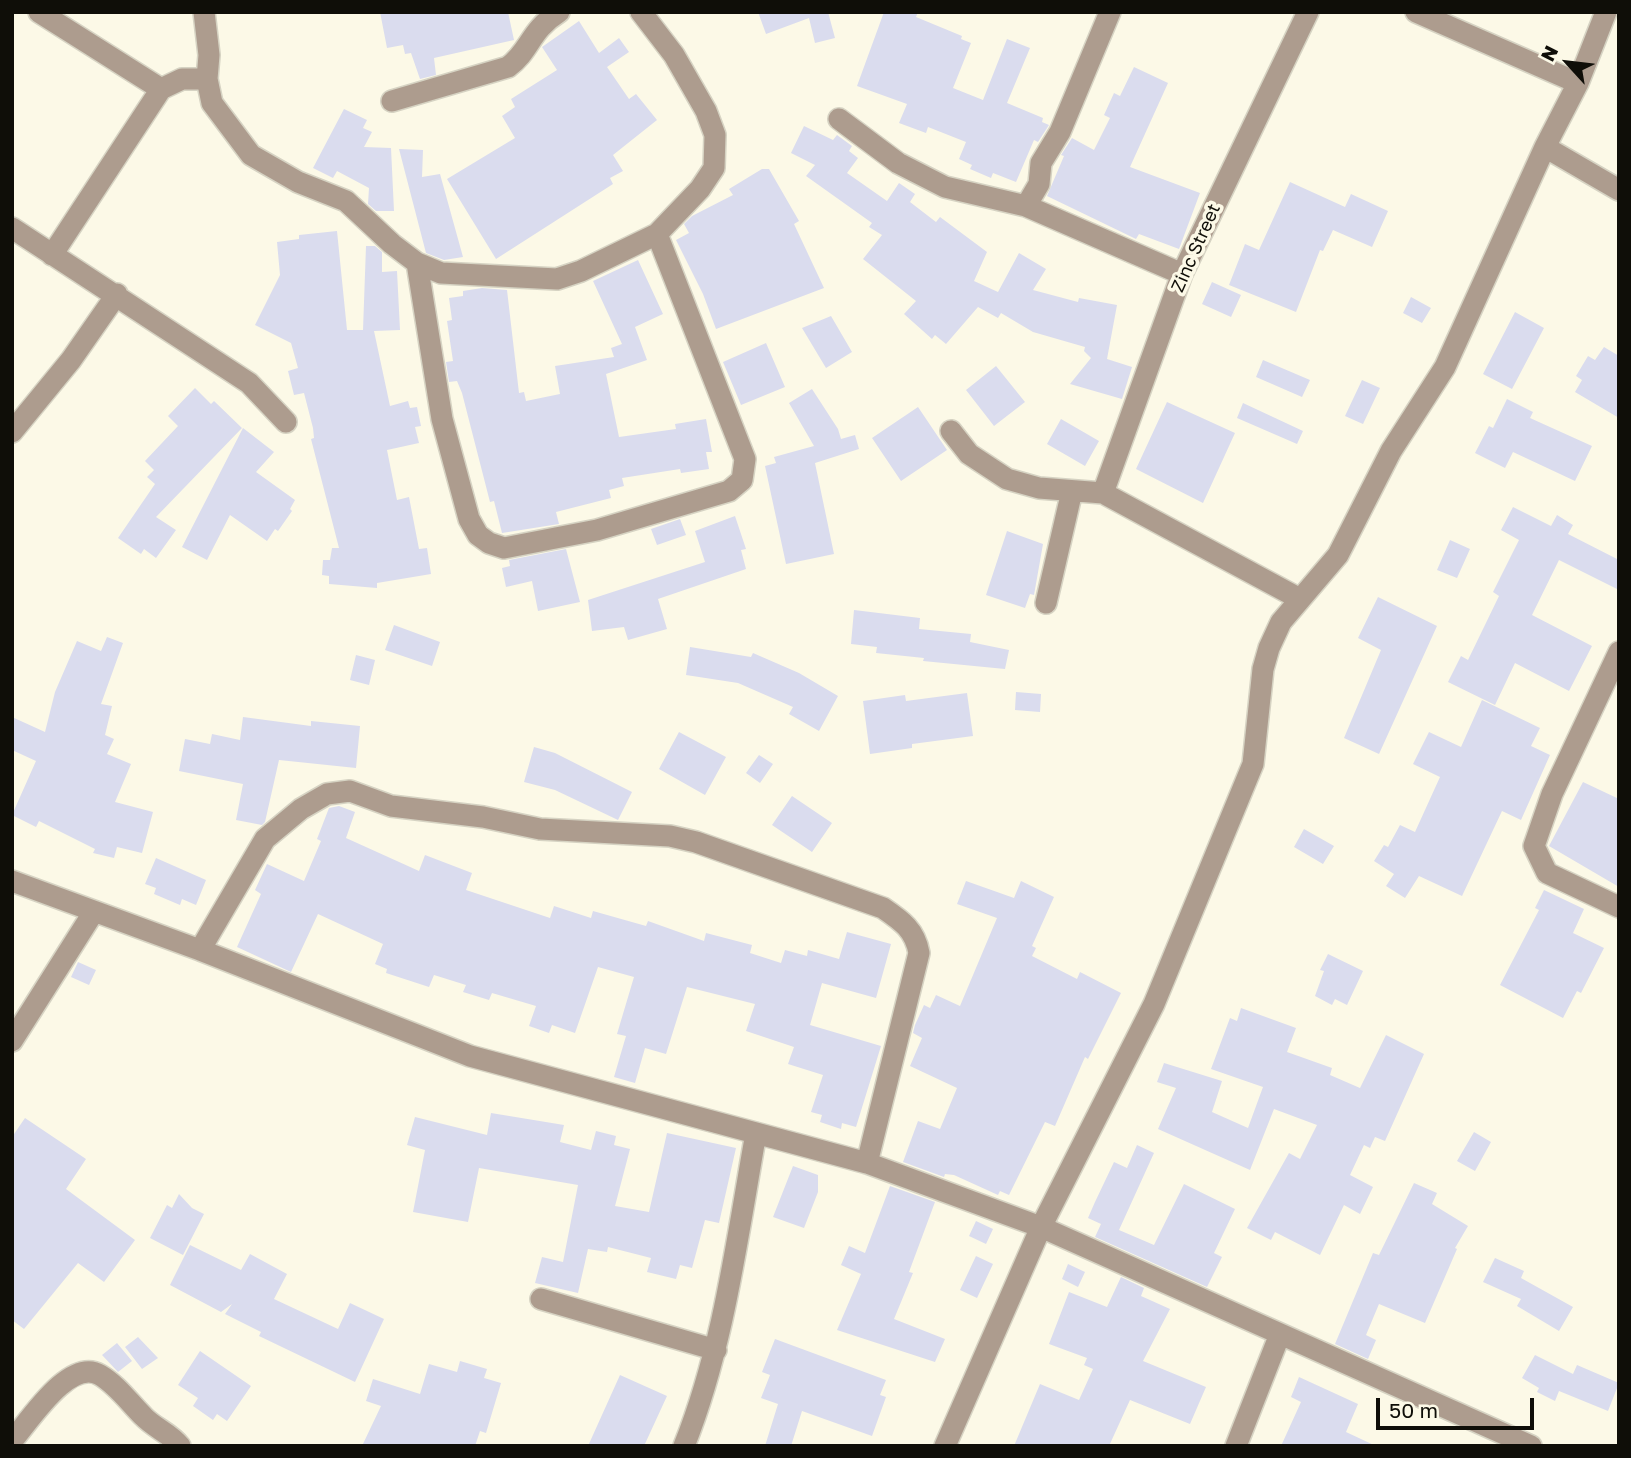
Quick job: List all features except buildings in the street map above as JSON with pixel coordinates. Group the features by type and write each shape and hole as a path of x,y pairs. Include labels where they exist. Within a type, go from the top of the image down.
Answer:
{"street":[{"path":"39,12 161,89"},
{"path":"204,12 209,55 207,79 212,103 251,155 298,182 346,201 362,213 373,228 416,262 441,273 467,276 503,274 557,279 580,271 657,234 709,178 714,168 716,144 706,111 674,55 641,12"},
{"path":"392,101 508,67 521,58 528,40 541,23 559,12"},
{"path":"1026,206 1039,184 1041,163 1060,132 1110,12"},
{"name":"Zinc Street","path":"1103,493 1181,274 1308,12"},
{"path":"1416,12 1578,83"},
{"path":"945,1446 1041,1227 1154,1004 1253,764 1263,669 1282,622 1338,555 1391,451 1445,367 1545,147 1578,83 1606,12"},
{"path":"52,255 161,89 182,79 207,79"},
{"path":"839,119 898,163 945,187 1026,206 1181,274"},
{"path":"1545,147 1619,190"},
{"path":"12,228 117,294 248,383 286,422"},
{"path":"416,262 442,419 469,519 478,534 489,543 504,548 597,530 729,491 742,481 745,459 657,234"},
{"path":"12,432 71,360 117,294"},
{"path":"951,431 969,454 1007,479 1039,488 1103,493 1300,599"},
{"path":"1046,603 1072,491"},
{"path":"1619,652 1552,794 1534,846 1547,873 1619,907"},
{"path":"200,950 265,839 301,809 327,794 350,791 391,806 483,817 540,829 614,835 647,834 696,842 883,908 907,925 916,939 919,953 867,1163"},
{"path":"12,881 93,913 200,950 470,1056 867,1163 1041,1227 1531,1446"},
{"path":"12,1041 93,913"},
{"path":"684,1446 704,1397 716,1350 756,1133"},
{"path":"541,1299 716,1350"},
{"path":"1236,1446 1280,1334"},
{"path":"12,1441 65,1380 85,1370 98,1373 111,1383 148,1422 180,1446"}]}
